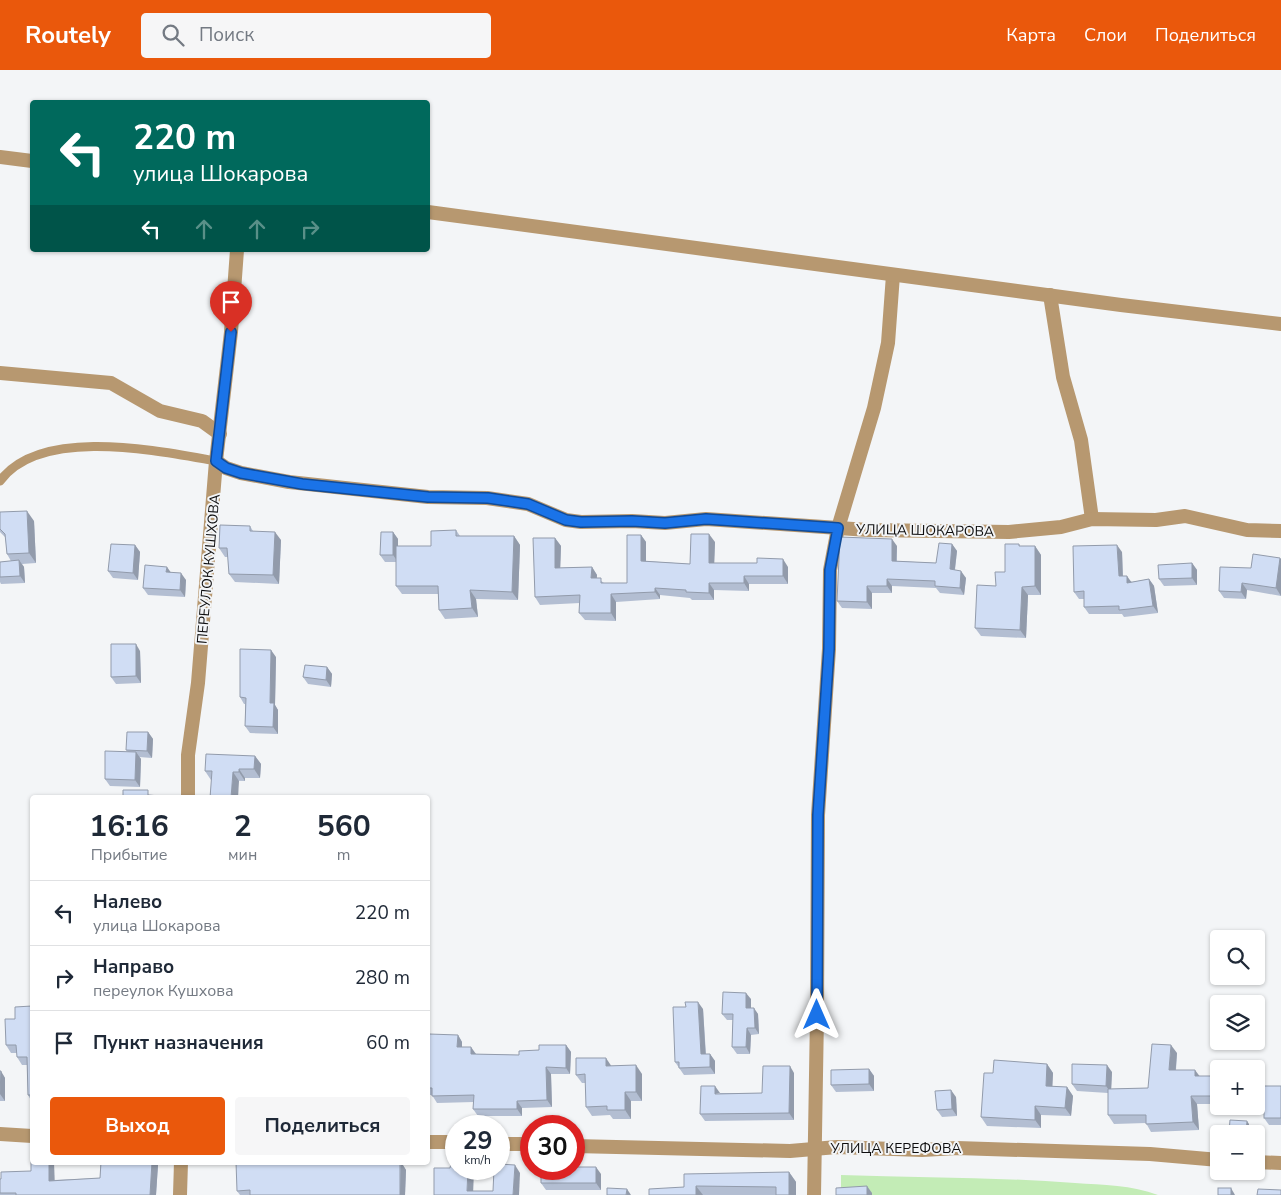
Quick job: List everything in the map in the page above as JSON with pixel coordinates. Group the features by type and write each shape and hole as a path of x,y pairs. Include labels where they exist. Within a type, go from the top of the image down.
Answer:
{"street":[{"path":"0,157 30,161"},
{"path":"430,212 894,275 1281,324"},
{"name":"ПЕРЕУЛОК КУШХОВА","path":"188,795 188,755 198,683 208,583 216,461 237,252"},
{"path":"814,1195 818,815 829,649 830,570 838,528 874,408 888,343 894,275"},
{"path":"1050,295 1063,377 1083,450 1092,519"},
{"path":"0,373 111,383 160,411 202,421 220,434"},
{"name":"УЛИЦА ШОКАРОВА","path":"216,461 226,468 241,473 314,486 383,491 428,497 488,498 528,504 566,520 581,522 632,521 665,523 706,519 838,528 1026,532 1061,527 1092,519 1156,520 1185,516 1247,530 1281,531"},
{"path":"0,1134 30,1136"},
{"path":"430,1142 445,1142"},
{"name":"УЛИЦА КЕРЕФОВА","path":"585,1146 790,1151 814,1149 957,1148 1150,1154 1210,1159"},
{"path":"1265,1162 1281,1163"},
{"path":"180,1195 181,1165"}],"lane":[{"path":"0,481 16,465 45,452 63,449 114,448 216,461"}],"green space":[{"path":"841,1175 1046,1181 1117,1186 1138,1189 1158,1195 841,1195"}],"building":[{"path":"27,511 29,553 7,554 5,534 0,529 0,512"},
{"path":"220,525 250,526 250,531 275,532 273,575 229,574 227,548 219,548"},
{"path":"456,530 456,536 514,536 512,592 470,590 472,608 439,610 438,586 396,586 396,546 431,546 431,531"},
{"path":"381,532 393,532 393,555 380,555"},
{"path":"691,534 709,534 709,563 757,563 757,558 783,559 783,576 744,576 744,583 709,583 709,593 655,588 655,592 611,594 611,613 579,613 580,595 535,597 533,538 555,538 555,568 592,567 591,578 601,578 601,583 627,583 627,535 641,535 641,561 690,564"},
{"path":"840,537 892,539 892,561 936,563 939,543 952,544 950,569 961,571 960,588 935,586 935,581 887,579 887,586 867,586 867,602 837,601"},
{"path":"111,544 135,545 133,573 108,571"},
{"path":"1005,544 1035,546 1035,586 1022,587 1020,630 975,628 977,585 996,586 995,572 1005,572"},
{"path":"1117,545 1119,576 1127,576 1127,583 1149,579 1153,606 1119,610 1119,606 1084,607 1084,591 1074,592 1073,546"},
{"path":"1253,554 1280,558 1276,588 1242,583 1241,592 1219,591 1220,567 1251,568"},
{"path":"19,560 20,576 0,577 0,562"},
{"path":"1192,563 1192,578 1159,579 1158,565"},
{"path":"145,565 167,567 166,572 181,573 180,590 143,588"},
{"path":"111,644 136,644 136,676 111,677"},
{"path":"240,649 271,650 270,703 274,703 273,727 245,726 246,698 240,697"},
{"path":"305,665 327,667 326,680 303,677"},
{"path":"127,732 148,732 147,751 126,750"},
{"path":"105,751 136,752 135,780 105,779"},
{"path":"206,754 255,756 254,769 239,769 239,772 233,772 231,795 210,795 212,771 205,771"},
{"path":"123,790 148,790 148,795 123,795"},
{"path":"723,992 746,993 746,1008 754,1008 755,1028 747,1028 746,1047 732,1047 733,1014 722,1014"},
{"path":"685,1002 698,1002 701,1054 710,1054 710,1067 679,1068 679,1062 675,1062 673,1007 686,1007"},
{"path":"30,1006 30,1095 28,1095 27,1057 17,1057 16,1045 6,1045 5,1019 15,1019 15,1007"},
{"path":"430,1034 458,1035 457,1047 471,1047 471,1054 519,1055 519,1051 539,1050 539,1045 566,1045 566,1068 546,1067 547,1100 517,1101 517,1109 473,1109 474,1095 432,1096 432,1088 430,1088"},
{"path":"1152,1044 1171,1045 1169,1070 1195,1070 1195,1076 1210,1076 1210,1096 1191,1096 1193,1122 1146,1124 1146,1115 1108,1115 1108,1089 1148,1088"},
{"path":"576,1058 606,1058 606,1066 636,1065 636,1092 625,1092 625,1110 607,1110 607,1106 586,1107 585,1074 576,1075"},
{"path":"994,1060 1047,1064 1046,1086 1067,1087 1065,1108 1035,1106 1035,1120 981,1117 984,1073 993,1073"},
{"path":"1072,1064 1107,1065 1106,1086 1072,1084"},
{"path":"763,1066 790,1066 789,1113 700,1114 701,1086 715,1086 715,1094 762,1093"},
{"path":"869,1069 869,1084 831,1085 831,1070"},
{"path":"1265,1086 1281,1086 1281,1118 1264,1118"},
{"path":"951,1090 952,1109 937,1110 935,1091"},
{"path":"1230,1120 1247,1121 1247,1125 1230,1125"},
{"path":"31,1165 49,1165 49,1181 100,1178 101,1165 152,1165 150,1195 16,1195 16,1193 0,1193 1,1172 31,1171"},
{"path":"236,1165 400,1165 400,1195 250,1195 250,1190 237,1191"},
{"path":"510,1165 515,1165 513,1195 434,1195 434,1168 445,1168 445,1180 468,1180 467,1191 493,1191 494,1180 510,1180"},
{"path":"585,1167 596,1167 596,1183 541,1183 541,1180 585,1180"},
{"path":"789,1172 789,1195 776,1195 776,1187 696,1186 696,1195 649,1195 649,1189 684,1187 684,1174"},
{"path":"867,1186 867,1195 836,1195 836,1188"},
{"path":"607,1188 627,1189 626,1195 607,1195"},
{"path":"1218,1188 1231,1188 1231,1195 1218,1195"},
{"path":"1258,1189 1281,1190 1281,1195 1257,1195"}],"route":[{"path":"231,332 224,376 216,461 226,468 241,473 314,486 365,489 428,497 463,496 488,498 528,504 566,520 581,522 632,521 665,523 706,519 838,528 832,550 830,570 829,649 818,815 817,1015"}]}
